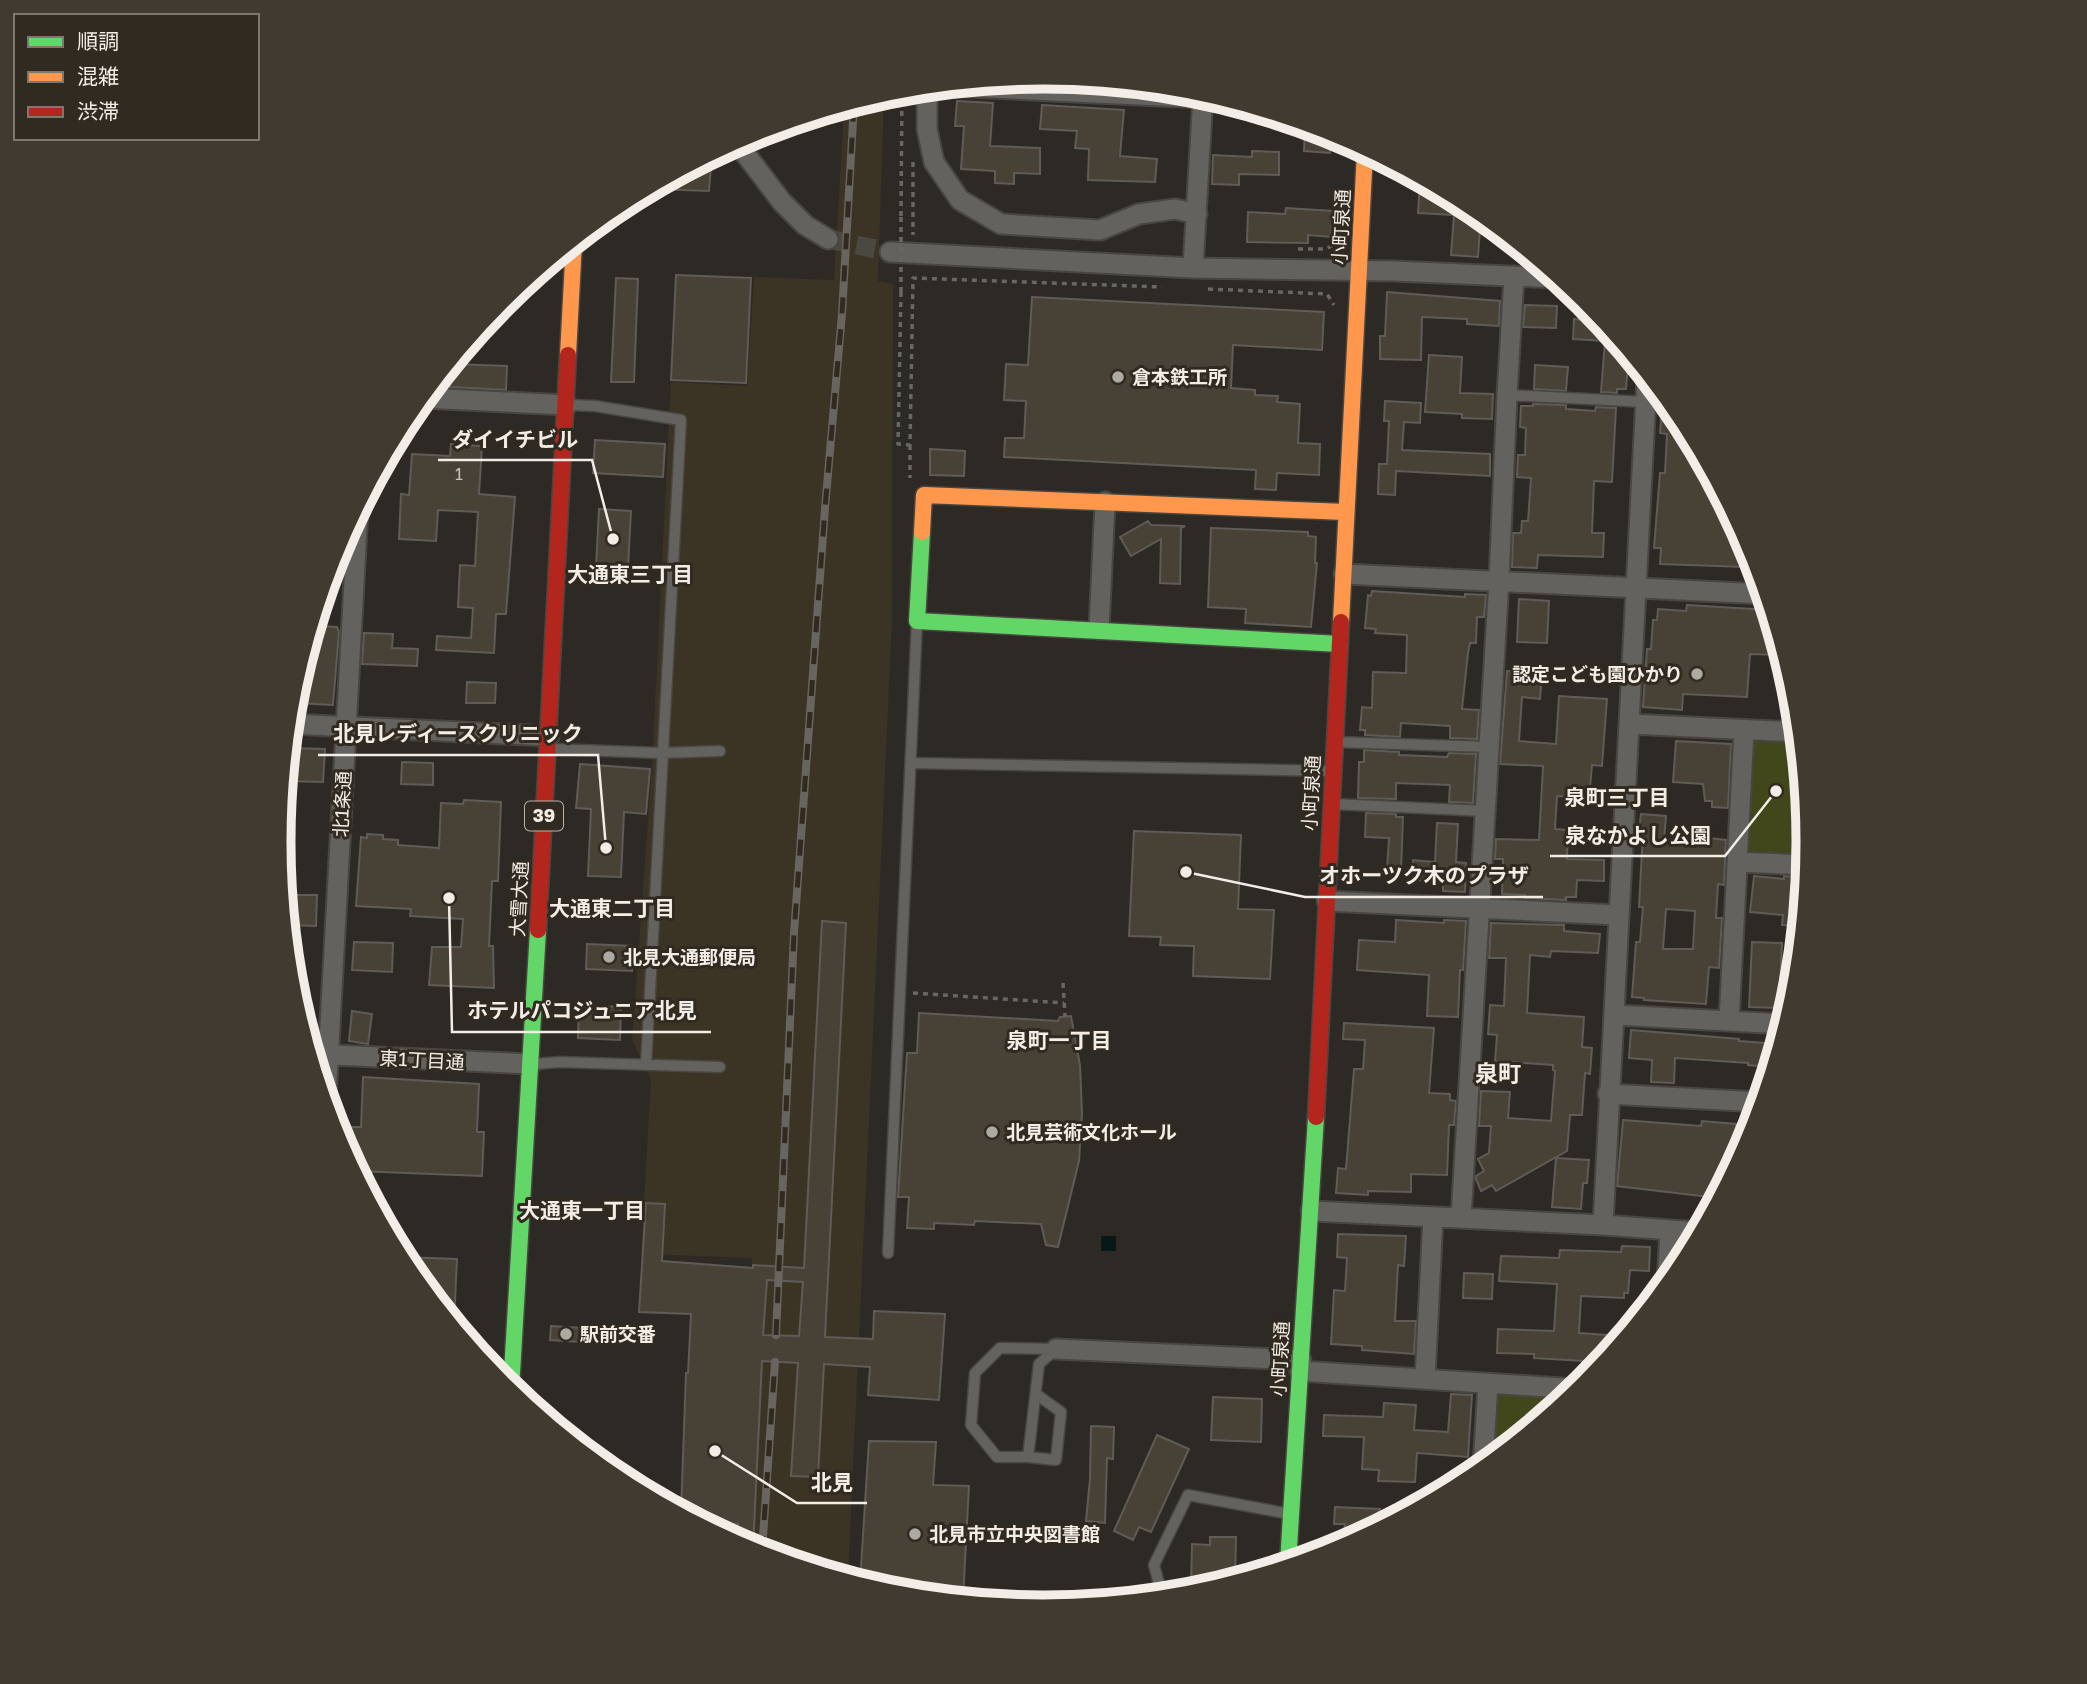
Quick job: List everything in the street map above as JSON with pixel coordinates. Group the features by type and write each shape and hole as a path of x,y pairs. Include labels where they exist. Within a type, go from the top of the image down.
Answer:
{"main road":[{"name":"小町泉通","path":"1289,1554 1311,1211 1364,162"},
{"name":"大雪大通","path":"512,1375 573,254"},
{"path":"1340,644 917,621 925,495 1346,512"}],"street":[{"path":"1035,89 1103,92"},
{"path":"927,99 927,129 934,162 960,200 1001,224 1100,230 1139,214 1175,209 1197,214"},
{"path":"1193,268 1202,107"},
{"path":"744,152 782,202 806,225 828,239"},
{"path":"890,252 1193,268 1541,277"},
{"path":"1461,1218 1499,580 1514,276"},
{"path":"1603,1225 1646,392"},
{"path":"436,399 566,405"},
{"path":"1099,629 1105,502"},
{"name":"北1条通","path":"320,1051 346,727 357,535"},
{"path":"1343,574 1754,594"},
{"path":"1630,724 1788,732"},
{"path":"300,725 548,743"},
{"path":"1729,1021 1744,730"},
{"path":"1738,862 1796,864"},
{"path":"1327,901 1618,915"},
{"path":"1615,1015 1774,1023"},
{"name":"東1丁目通","path":"322,1055 531,1064"},
{"path":"1608,1094 1750,1101"},
{"path":"1311,1211 1603,1225 1686,1232"},
{"path":"1425,1379 1433,1216"},
{"path":"1668,1261 1670,1231"},
{"path":"1056,1349 1300,1365 1425,1379 1561,1388"},
{"path":"1484,1452 1488,1384"}],"lane":[{"path":"1507,395 1646,402"},
{"path":"566,405 594,406 681,420 646,1065"},
{"path":"888,1253 917,621"},
{"path":"1335,742 1489,747"},
{"path":"548,743 662,753 720,751"},
{"path":"911,763 1334,771"},
{"path":"1332,804 1486,811"},
{"path":"531,1064 559,1062 720,1067"},
{"path":"1036,1394 1061,1412 1056,1460 998,1457 971,1425 975,1373 1000,1348 1056,1349"},
{"path":"1028,1457 1039,1364 1056,1349"},
{"path":"1159,1585 1154,1565 1188,1495 1292,1514"}],"path":[{"path":"902,103 898,444 910,445 913,278 1162,287"},
{"path":"1203,289 1327,294 1336,309 1357,310"},
{"path":"1063,983 1065,1016"},
{"path":"900,992 1064,1003"}],"shaded area":[{"path":"884,107 878,281 893,284 892,621 848,1569 802,1555 738,1529 752,1258 641,1254 651,1080 632,1040 652,765 671,382 747,386 754,277 834,280 843,117"},
{"path":"1101,1236 1116,1236 1116,1251 1101,1251"}],"green space":[{"path":"1751,738 1789,740 1795,793 1796,853 1746,851"},
{"path":"1495,1393 1552,1397 1540,1408 1493,1446"}],"building":[{"path":"957,101 993,103 990,146 1040,148 1040,174 1014,173 1014,184 995,183 995,171 961,169 964,126 955,126"},
{"path":"1042,105 1124,110 1120,156 1157,159 1155,182 1088,180 1089,149 1075,148 1077,131 1040,129"},
{"path":"1305,136 1330,146 1330,153 1304,151"},
{"path":"1252,151 1279,152 1279,175 1239,174 1239,185 1212,184 1213,155 1252,157"},
{"path":"711,167 709,191 668,190"},
{"path":"1419,190 1480,229 1478,257 1451,255 1454,215 1418,213"},
{"path":"1286,208 1333,211 1331,237 1308,235 1308,243 1247,242 1248,212 1285,214"},
{"path":"676,275 751,278 746,383 671,380"},
{"path":"616,278 638,279 634,382 611,382"},
{"path":"1387,292 1500,301 1499,326 1467,324 1467,319 1422,317 1421,360 1380,359 1380,336 1385,336"},
{"name":"倉本鉄工所","path":"1032,297 1324,312 1322,350 1233,345 1231,388 1255,390 1255,395 1278,396 1277,402 1300,404 1298,443 1320,444 1319,475 1277,473 1276,490 1255,489 1256,470 1004,457 1005,438 1024,438 1026,401 1004,400 1006,364 1028,365"},
{"path":"1525,305 1557,306 1556,328 1523,327"},
{"path":"1574,319 1585,320 1604,341 1573,339"},
{"path":"1605,342 1628,368 1626,389 1617,389 1617,393 1601,392"},
{"path":"1429,355 1462,357 1460,393 1493,394 1492,419 1462,418 1462,414 1425,412"},
{"path":"462,364 507,366 506,390 450,387 450,379"},
{"path":"1535,365 1568,367 1566,391 1534,389"},
{"path":"1385,401 1421,403 1420,423 1404,422 1402,450 1490,454 1490,476 1396,471 1395,495 1378,494 1379,464 1387,464 1389,421 1384,421"},
{"path":"1566,405 1566,409 1595,411 1596,407 1616,408 1612,482 1594,481 1592,533 1604,533 1603,557 1538,555 1537,568 1512,567 1513,533 1521,533 1522,521 1528,521 1531,478 1517,477 1518,455 1525,455 1526,428 1520,427 1521,406"},
{"path":"1662,413 1719,509 1744,567 1660,564 1661,548 1654,548 1660,473 1665,473 1667,434 1660,433"},
{"path":"595,440 665,444 663,477 593,473"},
{"path":"451,444 482,446 479,494 515,497 506,614 496,614 494,653 436,650 437,636 471,638 473,608 458,607 460,565 475,566 478,512 438,510 436,541 399,539 401,494 409,495 412,454 450,456"},
{"path":"930,449 965,451 964,476 930,475"},
{"path":"599,509 631,511 628,568 596,567"},
{"path":"1148,521 1151,525 1185,526 1181,528 1180,584 1160,583 1161,539 1131,556 1120,537"},
{"path":"1211,528 1308,532 1308,536 1316,537 1317,563 1311,627 1245,623 1246,609 1208,607"},
{"path":"1372,591 1465,597 1465,594 1486,595 1484,617 1477,617 1476,643 1470,643 1462,709 1479,710 1477,739 1450,738 1450,726 1401,723 1400,737 1365,735 1365,730 1360,730 1362,707 1372,708 1373,672 1406,673 1407,635 1375,633 1376,629 1365,628 1368,595 1371,596"},
{"path":"1519,599 1549,601 1547,643 1517,642"},
{"path":"1687,605 1759,609 1773,655 1750,654 1747,697 1683,694 1682,710 1643,707 1647,649 1651,649 1653,620 1657,620 1658,609 1686,611"},
{"path":"323,626 337,627 339,632 333,705 304,703"},
{"path":"364,633 393,634 392,648 418,649 417,666 362,664"},
{"path":"1507,671 1542,674 1540,699 1522,697 1519,741 1556,744 1559,696 1607,699 1602,766 1592,765 1589,798 1557,796 1555,829 1568,830 1567,859 1604,860 1604,881 1577,880 1576,897 1566,897 1566,900 1502,894 1503,859 1495,859 1496,839 1539,840 1543,766 1500,764"},
{"path":"467,682 496,683 495,703 466,703"},
{"path":"1676,741 1731,744 1728,808 1712,807 1712,801 1705,801 1703,784 1673,782"},
{"path":"297,748 325,749 323,782 293,781"},
{"path":"1364,750 1447,757 1449,753 1476,754 1473,803 1449,802 1450,785 1396,783 1396,799 1358,798 1359,762 1364,762"},
{"path":"402,762 433,763 433,785 401,784"},
{"path":"580,764 650,769 646,814 624,812 621,877 588,876 591,809 576,808"},
{"path":"464,800 501,802 498,881 492,881 489,946 493,946 494,988 429,985 432,947 461,947 463,919 410,916 411,909 356,906 361,837 367,838 367,834 383,835 383,839 398,840 398,845 439,848 441,803 463,804"},
{"path":"1366,813 1396,814 1396,817 1403,817 1401,870 1387,869 1389,838 1365,837"},
{"path":"1641,814 1666,816 1664,839 1700,842 1701,837 1726,840 1724,885 1718,884 1716,918 1722,918 1719,968 1709,967 1706,1004 1632,997 1636,942 1640,942 1643,907 1639,907 1643,831 1639,831","holes":["1666,909 1695,911 1693,949 1663,949"]},
{"path":"1437,823 1458,824 1456,862 1466,863 1465,892 1443,891 1443,881 1413,880 1413,860 1435,862"},
{"path":"1134,831 1241,835 1238,909 1274,910 1270,979 1193,976 1194,946 1160,945 1161,937 1129,936"},
{"path":"1754,876 1784,879 1784,876 1795,877 1791,926 1782,925 1783,915 1750,912"},
{"path":"292,895 317,895 316,926 295,925"},
{"path":"1396,920 1444,923 1444,920 1466,921 1458,1017 1427,1016 1429,975 1357,970 1359,940 1395,942"},
{"path":"822,921 846,923 825,1337 873,1339 874,1311 945,1314 939,1400 868,1395 870,1367 824,1364 818,1477 791,1476 798,1363 762,1361 754,1536 738,1529 738,1524 725,1523 681,1501 691,1314 639,1312 646,1203 665,1204 662,1261 753,1268 753,1265 804,1268","holes":["767,1280 803,1282 799,1336 763,1335"]},
{"path":"1491,923 1564,925 1564,931 1600,934 1598,953 1551,951 1550,957 1530,955 1527,1013 1584,1017 1582,1047 1592,1048 1590,1074 1585,1073 1582,1115 1570,1115 1567,1151 1496,1191 1492,1185 1481,1191 1476,1176 1484,1171 1478,1159 1489,1153 1491,1126 1479,1126 1481,1091 1510,1092 1508,1118 1551,1121 1555,1071 1553,1065 1495,1061 1497,1035 1488,1034 1490,1005 1504,1006 1506,958 1489,958"},
{"path":"354,942 393,943 392,972 352,970"},
{"path":"1752,942 1782,943 1778,1008 1749,1007"},
{"name":"北見大通郵便局","path":"587,944 633,946 632,971 586,969"},
{"path":"579,1005 621,1007 620,1040 578,1038"},
{"path":"352,1011 372,1014 368,1044 349,1041"},
{"name":"北見芸術文化ホール","path":"919,1013 1058,1021 1060,1017 1071,1016 1080,1065 1082,1114 1079,1161 1058,1247 1046,1245 1041,1224 975,1221 974,1225 934,1223 934,1229 907,1228 909,1197 898,1197 907,1053 917,1053"},
{"path":"1344,1023 1434,1028 1429,1093 1450,1094 1450,1100 1456,1101 1454,1125 1449,1125 1447,1175 1411,1174 1411,1192 1368,1191 1368,1195 1336,1193 1338,1168 1346,1169 1354,1069 1363,1069 1365,1040 1343,1039"},
{"path":"1631,1030 1769,1043 1762,1066 1675,1058 1674,1083 1651,1082 1652,1060 1629,1058"},
{"path":"363,1077 479,1084 477,1132 484,1132 482,1176 366,1171 349,1132 349,1127 361,1127"},
{"path":"1623,1120 1701,1126 1702,1121 1736,1124 1736,1128 1740,1128 1707,1197 1617,1186"},
{"path":"1556,1158 1589,1160 1587,1183 1583,1183 1581,1209 1552,1207"},
{"path":"1338,1234 1406,1236 1404,1266 1398,1265 1395,1321 1416,1321 1414,1354 1362,1350 1362,1346 1331,1344 1334,1290 1345,1291 1347,1258 1337,1257"},
{"path":"1622,1246 1650,1247 1649,1271 1630,1270 1628,1293 1624,1293 1624,1298 1581,1296 1579,1333 1611,1335 1588,1361 1534,1358 1534,1354 1497,1353 1498,1329 1554,1331 1557,1284 1499,1281 1501,1256 1559,1258 1560,1250 1621,1252"},
{"path":"416,1258 457,1259 455,1310"},
{"path":"1464,1273 1493,1274 1492,1299 1463,1298"},
{"name":"駅前交番","path":"551,1326 581,1328 580,1342 550,1340"},
{"path":"1451,1394 1472,1395 1468,1457 1417,1453 1415,1482 1378,1481 1379,1470 1362,1469 1364,1437 1323,1436 1324,1415 1383,1417 1384,1403 1416,1405 1414,1430 1448,1432"},
{"path":"1213,1397 1262,1399 1261,1442 1211,1440"},
{"path":"1091,1426 1114,1427 1113,1459 1107,1458 1105,1523 1086,1521"},
{"path":"1157,1435 1189,1449 1151,1532 1139,1527 1133,1540 1114,1531"},
{"name":"北見市立中央図書館","path":"869,1441 936,1442 933,1485 969,1486 963,1590 861,1572"},
{"path":"1335,1507 1387,1511 1344,1531 1345,1524 1334,1524"},
{"path":"1210,1537 1236,1537 1235,1570 1191,1580 1192,1544 1210,1545"}],"tunnel":[{"path":"828,239 890,252"}],"railway":[{"path":"776,1335 794,933 842,314 853,114"},
{"path":"763,1540 775,1362"}],"traffic: fast":[{"path":"922,532 917,621 1340,644"},
{"path":"512,1375 538,930"},
{"path":"1289,1554 1316,1117"}],"traffic: slow":[{"path":"1341,622 1364,162"},
{"path":"568,355 573,255"},
{"path":"922,532 924,495 1346,512"}],"traffic: jam":[{"path":"538,930 568,355"},
{"path":"1316,1117 1341,622"}],"place":[{"name":"倉本鉄工所","path":"1118,377"},
{"name":"ダイイチビル","path":"613,539"},
{"name":"認定こども園ひかり","path":"1697,674"},
{"name":"泉なかよし公園","path":"1776,791"},
{"name":"北見レディースクリニック","path":"606,848"},
{"name":"オホーツク木のプラザ","path":"1186,872"},
{"name":"ホテルパコジュニア北見","path":"449,898"},
{"name":"北見大通郵便局","path":"609,957"},
{"name":"北見芸術文化ホール","path":"992,1132"},
{"name":"駅前交番","path":"566,1334"},
{"name":"北見","path":"715,1451"},
{"name":"北見市立中央図書館","path":"915,1534"}],"district":[{"name":"大通東三丁目","path":"630,575"},
{"name":"泉町三丁目","path":"1617,798"},
{"name":"大通東二丁目","path":"612,909"},
{"name":"泉町一丁目","path":"1059,1041"},
{"name":"泉町","path":"1498,1074"},
{"name":"大通東一丁目","path":"582,1211"}]}
